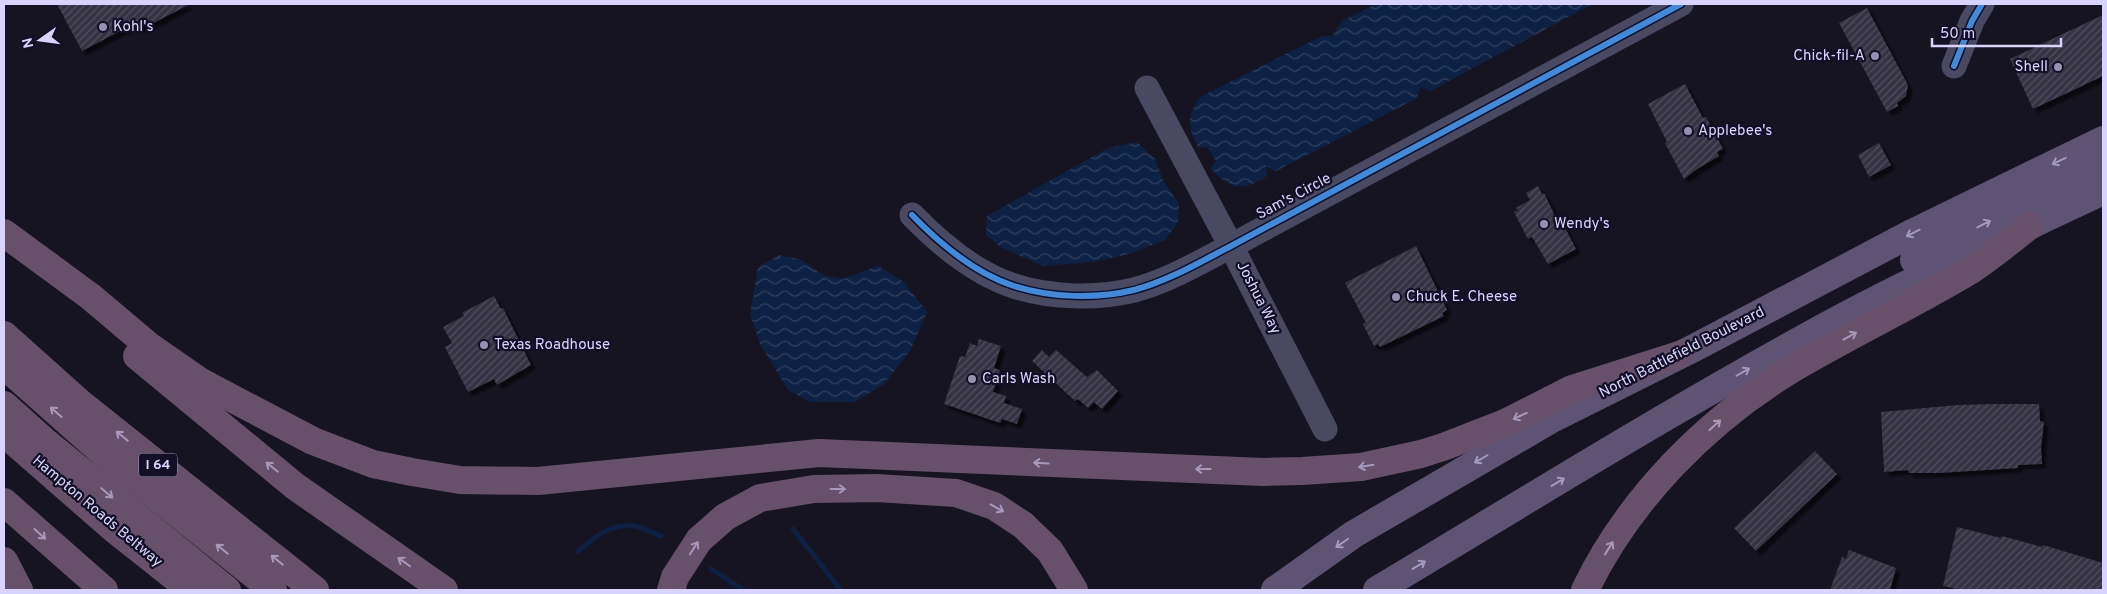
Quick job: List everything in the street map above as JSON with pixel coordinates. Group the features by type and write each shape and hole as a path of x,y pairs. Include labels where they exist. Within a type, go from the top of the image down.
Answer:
{"highway":[{"path":"1585,590 1601,560 1637,508 1678,460 1726,415 1792,369 1972,269 2029,226"},
{"path":"4,233 91,297 149,346 201,382 313,441 373,464 460,480 538,481 819,453 1172,469 1228,469 1263,472 1334,470 1393,461 1443,448 1505,423 1572,389 1679,355"},
{"path":"4,240 146,364 296,487 444,590"},
{"name":"I 64","path":"4,336 80,403 315,590"},
{"path":"4,365 112,461 274,590"},
{"path":"4,405 43,440 227,590"},
{"name":"Hampton Roads Beltway","path":"4,433 114,529 191,590"},
{"path":"670,590 675,577 698,540 725,517 760,498 814,489 877,488 956,492 994,506 1023,524 1050,551 1074,590"},
{"path":"4,502 104,590"},
{"path":"4,561 19,590"}],"main road":[{"name":"North Battlefield Boulevard","path":"1275,590 1354,534 1552,419 1914,232 2103,140"},
{"path":"1797,342 1821,314 1837,301 1988,222 2103,169"},
{"path":"1377,590 1610,450 1797,342 1905,284 2103,191"}],"street":[{"name":"Sam's Circle","path":"912,215 951,252 983,271 1014,286 1056,294 1096,295 1134,290 1170,277 1231,246 1682,4"},
{"path":"1954,66 1972,21 1982,4"},
{"name":"Joshua Way","path":"1147,88 1325,429"}],"water":[{"path":"1376,4 1593,4 1430,91 1420,87 1417,98 1276,171 1266,166 1267,176 1251,185 1237,186 1224,181 1211,168 1216,161 1208,148 1198,147 1190,127 1193,110 1200,97 1320,37 1333,35 1342,21"},
{"path":"1137,142 1155,159 1163,180 1179,204 1178,223 1165,240 1129,254 1092,262 1043,266 1002,248 986,235 987,216 1108,148"},
{"path":"779,255 802,260 823,275 842,279 878,266 904,282 927,312 910,351 884,384 855,402 810,402 788,390 760,344 750,314 758,267"}],"building":[{"name":"Kohl's","path":"57,4 190,4 146,27 146,25 140,29 138,27 125,31 124,29 82,51"},
{"name":"Chick-fil-A","path":"1867,8 1908,85 1906,96 1897,103 1898,106 1887,112 1839,23"},
{"name":"Shell","path":"2103,15 2103,76 2033,109 2010,59"},
{"name":"Applebee's","path":"1685,84 1703,118 1706,117 1723,149 1717,152 1719,156 1684,179 1665,143 1667,142 1648,104"},
{"path":"1879,143 1891,165 1869,177 1858,155"},
{"name":"Wendy's","path":"1538,186 1542,194 1544,193 1558,222 1561,220 1576,249 1548,264 1532,237 1528,239 1514,212 1518,210 1516,208 1530,200 1526,193"},
{"name":"Chuck E. Cheese","path":"1416,246 1447,310 1442,313 1444,316 1380,347 1378,344 1374,346 1363,324 1366,323 1345,283"},
{"name":"Texas Roadhouse","path":"494,296 501,309 503,308 531,365 497,385 494,379 468,392 445,347 452,343 443,327 464,316 462,313"},
{"name":"Carls Wash","path":"979,339 1001,346 994,368 1000,370 993,392 1006,396 1004,403 1022,409 1017,424 1002,419 1000,423 944,404 960,356 965,357 970,343 977,346"},
{"path":"1042,350 1049,357 1056,350 1087,377 1097,370 1118,391 1102,409 1094,402 1088,408 1078,399 1075,401 1032,361"},
{"path":"2039,404 2040,421 2044,422 2041,448 2042,464 2018,465 2018,468 1938,473 1909,473 1908,470 1884,472 1881,412 1958,405"},
{"path":"1815,451 1837,474 1756,551 1734,528"},
{"path":"1957,527 2001,538 2002,536 2042,547 2043,545 2103,563 2103,590 1961,590 1943,586"},
{"path":"1849,550 1896,568 1890,590 1830,590 1842,557 1846,559"}],"waterway":[{"path":"578,551 597,536 619,526 635,526 661,536"},
{"path":"793,529 841,590"},
{"path":"711,569 744,590"}],"cycle path":[{"path":"912,215 946,247 985,274 1014,286 1043,293 1074,296 1105,295 1134,290 1159,282 1196,265 1681,4"},
{"path":"1954,66 1972,21 1982,4"}],"place":[{"name":"Kohl's","path":"103,27"},
{"name":"Chick-fil-A","path":"1875,56"},
{"name":"Shell","path":"2058,67"},
{"name":"Applebee's","path":"1688,131"},
{"name":"Wendy's","path":"1544,224"},
{"name":"Chuck E. Cheese","path":"1396,297"},
{"name":"Texas Roadhouse","path":"484,345"},
{"name":"Carls Wash","path":"972,379"}]}
